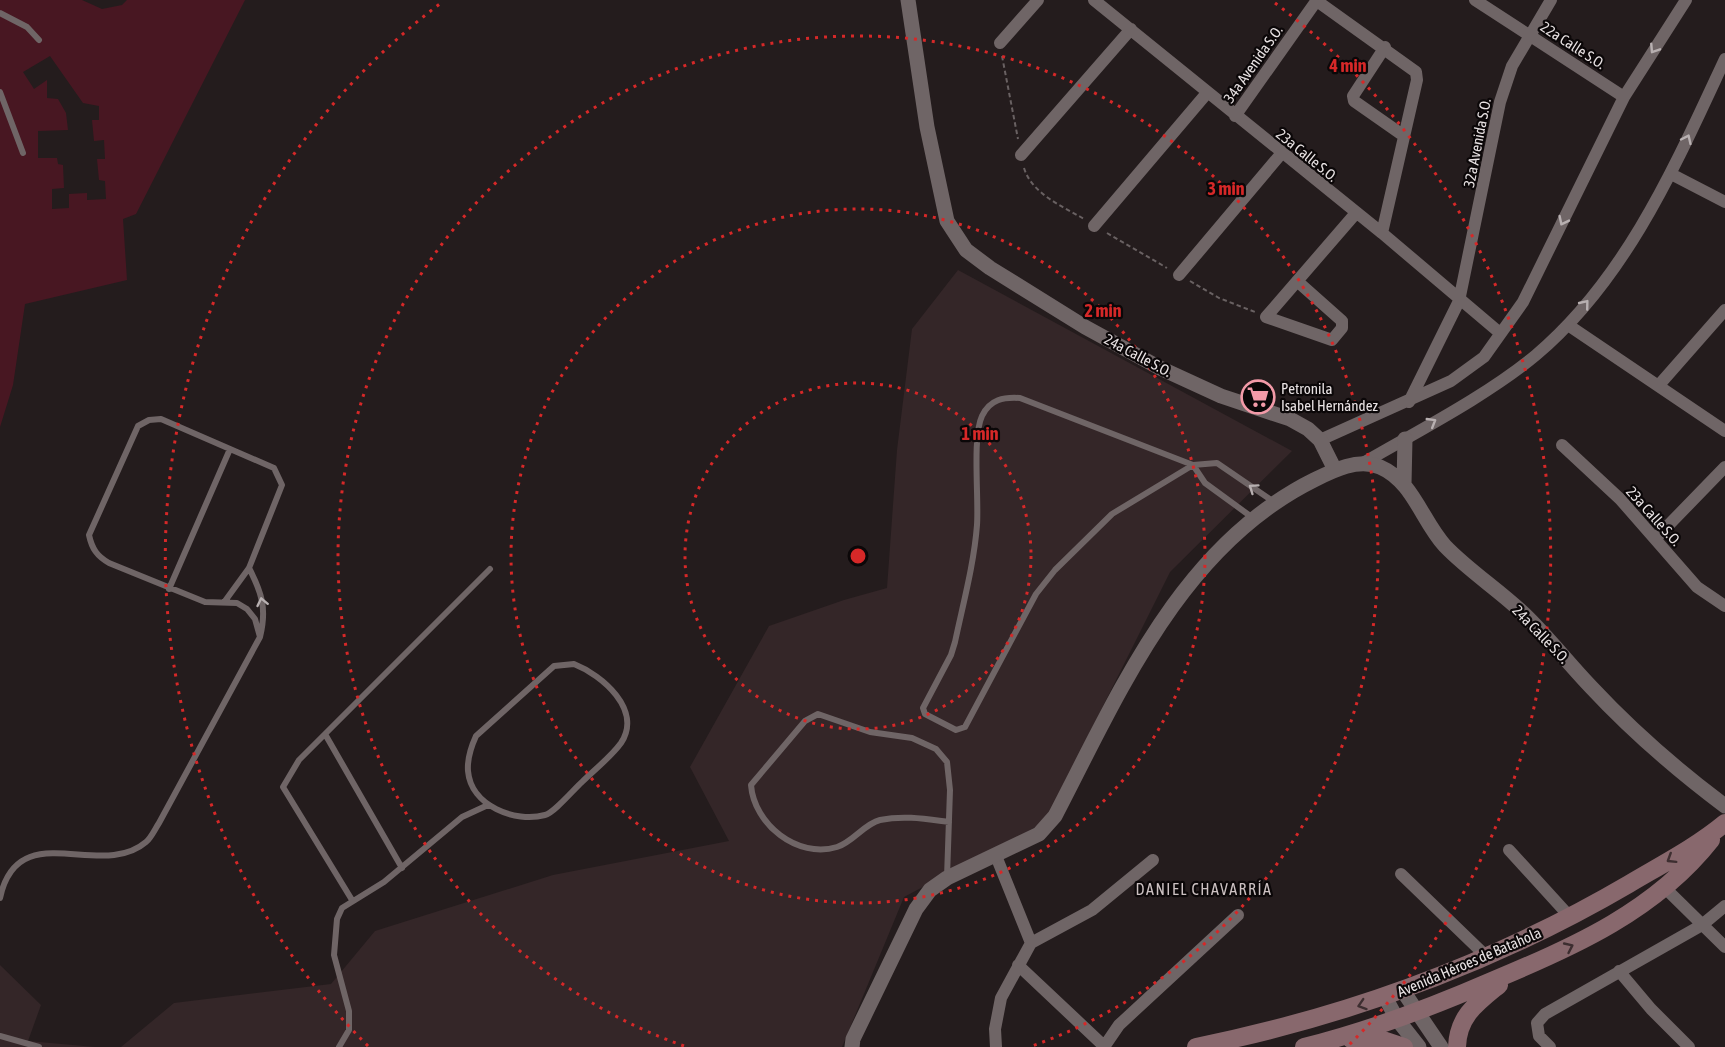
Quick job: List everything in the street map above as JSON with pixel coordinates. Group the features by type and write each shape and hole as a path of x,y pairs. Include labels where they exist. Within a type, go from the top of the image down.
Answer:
{"main road":[{"name":"Avenida Héroes de Batahola","path":"1304,1047 1416,1012 1584,940 1626,916 1665,888 1723,825"},
{"name":"Avenida Héroes de Batahola","path":"1196,1047 1306,1023 1403,991 1487,957 1571,918 1723,825"},
{"path":"1457,1047 1458,1031 1464,1017 1473,1006 1516,971"},
{"path":"1337,1038 1383,1040 1404,1047"}],"street":[{"name":"24a Calle S.O.","path":"908,0 927,127 947,221 966,250 990,268 1085,327 1160,368 1221,396 1290,419 1308,429 1320,440"},
{"path":"1000,43 1038,0"},
{"name":"23a Calle S.O.","path":"1094,0 1281,154 1382,233 1459,301 1500,333"},
{"path":"1317,0 1385,47 1416,72 1417,80 1382,233"},
{"name":"34a Avenida S.O.","path":"1235,116 1317,0"},
{"name":"22a Calle S.O.","path":"1475,0 1623,97"},
{"name":"32a Avenida S.O.","path":"1409,402 1459,301 1500,102 1512,66 1551,0"},
{"path":"1335,470 1320,440 1409,402 1451,381 1484,357 1523,302 1623,97 1686,0"},
{"path":"1021,155 1131,29"},
{"path":"1385,47 1353,96 1354,101 1404,136"},
{"path":"852,1047 853,1039 916,909 930,890 947,878 1039,834 1055,816 1134,665 1162,620 1194,578 1253,518 1274,503 1335,470 1363,463 1508,376 1568,325 1640,228 1671,174 1725,59"},
{"path":"1094,226 1207,93"},
{"path":"1179,275 1281,154"},
{"path":"1671,174 1725,202"},
{"path":"1297,281 1342,321 1342,328 1332,340 1266,317 1297,281 1356,213"},
{"path":"1659,385 1725,310"},
{"path":"1568,325 1725,431"},
{"path":"1404,484 1405,439"},
{"name":"23a Calle S.O.","path":"1562,445 1620,499 1697,587 1725,606"},
{"name":"24a Calle S.O.","path":"1363,463 1378,466 1404,484 1446,546 1524,614 1591,687 1644,740 1725,806"},
{"path":"1655,539 1725,467"},
{"path":"1509,850 1571,918"},
{"path":"996,856 1031,943"},
{"path":"996,1047 995,1029 1001,998 1031,943 1092,910 1153,860"},
{"path":"1401,874 1487,957"},
{"path":"1665,888 1725,947"},
{"path":"1550,1047 1539,1036 1537,1023 1545,1014 1702,925 1725,906"},
{"path":"1018,965 1104,1046 1119,1025 1144,1000 1238,915"},
{"path":"1619,971 1651,1009 1689,1047"},
{"path":"1403,991 1440,1047"},
{"path":"1385,997 1397,1019 1419,1047"}],"lane":[{"path":"0,13 27,27 39,40"},
{"path":"0,92 23,153"},
{"path":"1193,465 1112,514 1055,570 1036,594 1012,634 965,727 956,730 925,714 923,708 951,655 977,527 978,427 987,408 1005,397 1020,398 1193,465 1217,463 1274,503"},
{"path":"225,601 249,567 282,485 274,468 161,419 149,420 138,426 89,535 92,547 99,557 169,589 205,602 237,603 247,609 255,619 260,637"},
{"path":"169,589 230,449"},
{"path":"1193,465 1205,483 1253,518"},
{"path":"0,898 14,867 45,852 114,856 146,842 159,824 260,637 266,617 259,587 249,567"},
{"path":"352,900 283,788 290,771 490,569"},
{"path":"339,1047 349,1030 349,1011 334,955 337,920 342,909 402,868 462,817 488,805 519,818 548,815 621,743 628,724 620,702 607,684 591,671 574,664 554,666 476,736 470,750 468,772 475,790 488,805"},
{"path":"947,878 949,822 950,790 947,762 936,749 912,738 870,732 818,714 805,721 751,785 752,799 774,833 793,843 818,849 838,847 877,821 904,816 949,822"},
{"path":"325,734 402,868"},
{"path":"0,1036 39,1047"}],"shaded area":[{"path":"0,0 82,0 102,9 122,5 127,0 245,0 136,214 123,219 127,280 25,304 13,385 0,427","holes":["50,56 83,103 99,106 99,120 92,120 94,141 104,140 105,159 97,159 99,180 105,181 106,199 87,200 87,193 69,194 69,208 52,209 52,189 64,188 63,165 58,164 57,158 38,158 38,131 68,130 66,113 58,99 47,98 47,80 34,89 23,72"]},
{"path":"958,270 1292,451 1170,572 1045,822 904,897 842,1047 121,1047 174,1003 331,984 375,931 553,875 729,841 690,767 769,626 887,588 897,450 912,329"},
{"path":"0,965 41,1005 28,1041 95,1047 0,1047"}],"place":[{"name":"Petronila Isabel Hernández","path":"1258,397"}],"district":[{"name":"DANIEL CHAVARRÍA","path":"1204,889"}]}
